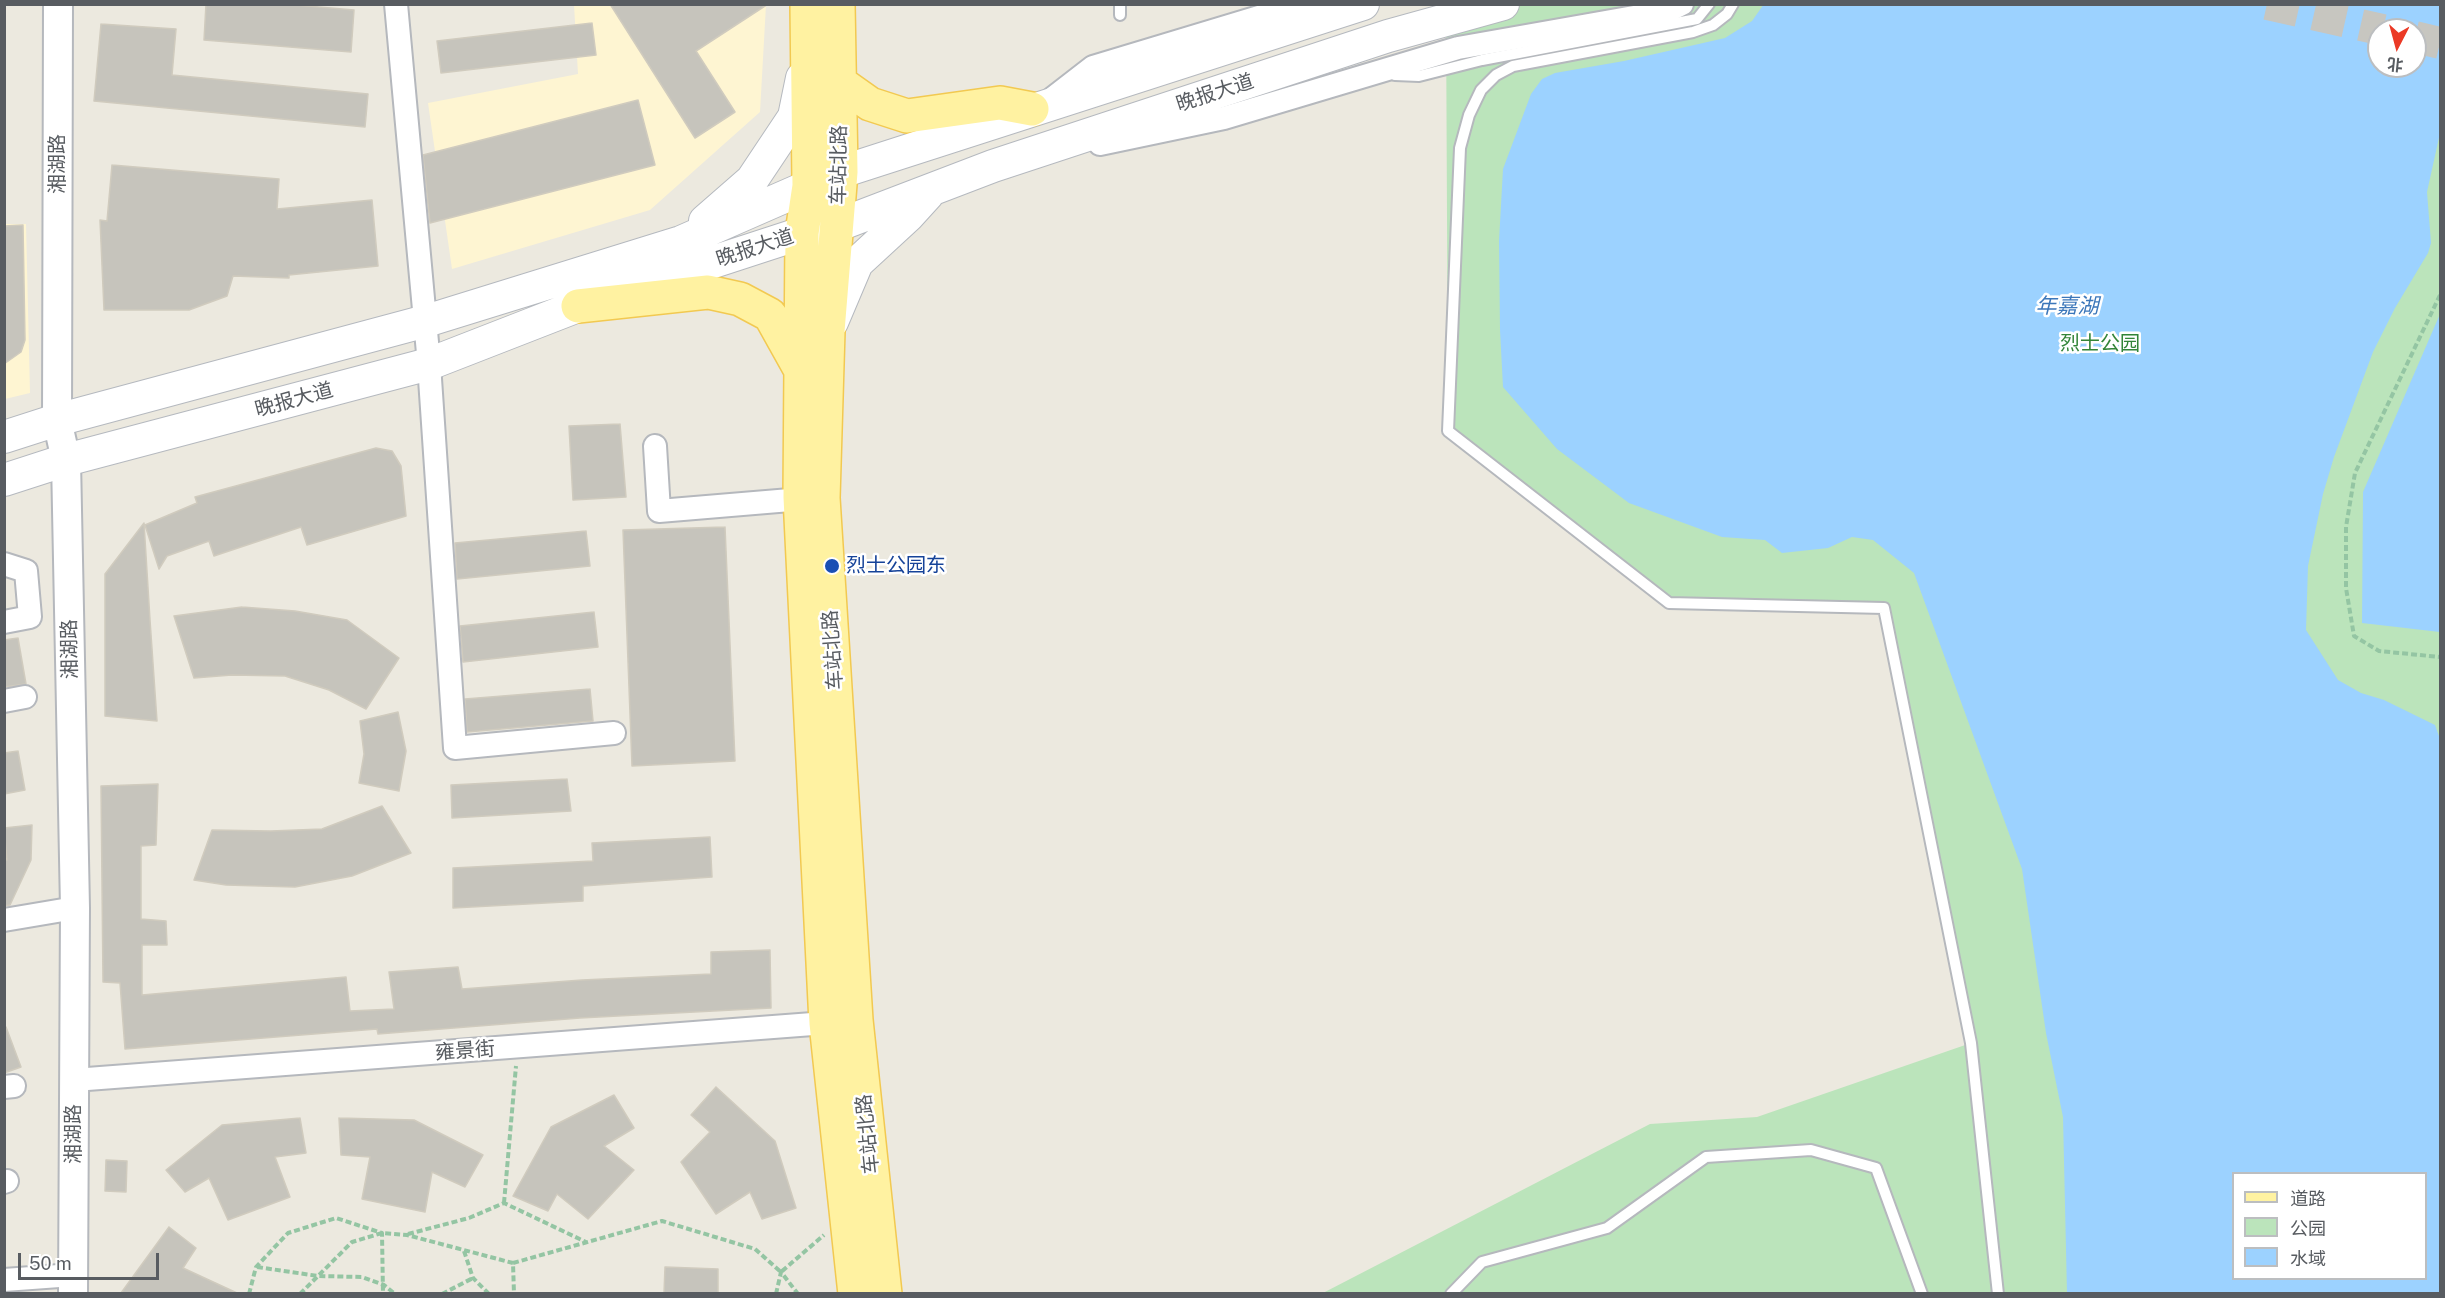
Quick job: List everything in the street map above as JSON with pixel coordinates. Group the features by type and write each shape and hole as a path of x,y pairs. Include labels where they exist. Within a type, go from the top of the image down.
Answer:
{"main road":[{"name":"车站北路","path":"807,4 808,186 802,233 800,369 811,498 841,1022 846,1216 855,1293"},
{"name":"车站北路","path":"811,498 841,172 838,4"},
{"name":"晚报大道","path":"4,437 57,420 426,321 681,242 841,172 1363,4"},
{"name":"晚报大道","path":"4,480 66,460 429,364 578,306 802,233 836,226 993,166 1388,36 1503,4"},
{"path":"681,242 752,180 794,117 808,45"},
{"path":"839,82 870,104 907,116 1000,103 1037,108"},
{"path":"828,331 857,263 908,216 933,188"},
{"path":"578,306 708,292 740,299 770,315 800,369"},
{"name":"车站北路","path":"841,1022 885,1293"}],"street":[{"name":"湘湖路","path":"58,4 57,420 66,460 75,908 73,1284"},
{"path":"396,4 426,321 455,748 614,733"},
{"path":"1037,108 1093,67 1302,4"},
{"path":"993,166 1224,118 1458,48 1668,11 1682,4"},
{"path":"655,446 659,511 811,498"},
{"path":"4,564 26,571 30,617 4,622"},
{"path":"4,920 75,908"},
{"name":"雍景街","path":"74,1080 841,1022"},
{"path":"4,1280 73,1284"}],"lane":[{"path":"1369,74 1419,76 1482,60 1697,19 1709,4"},
{"path":"1733,4 1727,14 1713,25 1693,32 1513,66 1496,75 1481,90 1469,115 1461,148 1448,431 1669,603 1884,608 1971,1043 1998,1293"},
{"path":"1451,1293 1482,1262 1607,1228 1706,1157 1810,1150 1876,1168 1922,1293"}],"path":[{"path":"2440,295 2355,473 2346,527 2346,588 2354,636 2379,651 2440,657"},
{"path":"504,1203 518,1047"},
{"path":"407,1234 470,1218 504,1203 586,1242"},
{"path":"776,1293 781,1272 846,1216"},
{"path":"249,1293 256,1267 288,1233 336,1218 382,1233 407,1234 513,1263 662,1221 754,1249 781,1272 798,1293"},
{"path":"300,1293 352,1242 382,1233"},
{"path":"382,1233 384,1285 382,1293"},
{"path":"464,1250 473,1278 489,1293"},
{"path":"513,1263 514,1293"},
{"path":"256,1267 318,1276 362,1277 384,1285 395,1293"},
{"path":"442,1293 473,1278"}],"shaded area":[{"path":"574,5 766,5 760,112 650,210 452,269 428,103 578,74"},
{"path":"4,224 26,224 30,393 5,399"}],"green space":[{"name":"年嘉湖","path":"1446,5 2440,5 2440,1293 1321,1294 1650,1124 1757,1117 1971,1043 1884,608 1669,603 1448,431"}],"water":[{"name":"年嘉湖","path":"1764,4 2440,5 2440,133 2427,192 2431,243 2428,253 2395,308 2373,352 2334,457 2323,494 2308,566 2306,630 2338,680 2361,693 2384,700 2435,725 2440,739 2440,1293 2067,1293 2063,1117 2046,1033 2022,869 1914,573 1873,540 1852,537 1828,548 1782,553 1765,540 1722,537 1629,503 1557,449 1503,387 1499,241 1503,169 1531,94 1542,79 1555,73 1624,61 1725,38 1752,21"},
{"path":"2440,314 2440,632 2362,623 2363,492"}],"building":[{"path":"206,4 284,4 354,10 351,52 204,40"},
{"path":"610,4 768,4 696,51 735,112 695,138"},
{"path":"592,23 596,55 441,73 437,41"},
{"path":"101,24 176,29 172,75 368,94 365,127 94,101"},
{"path":"638,100 655,165 430,223 423,155"},
{"path":"112,165 279,179 277,209 372,200 378,266 289,275 289,278 233,276 227,296 189,310 104,310 100,220 107,221"},
{"path":"23,225 25,340 21,352 4,364 4,226"},
{"path":"620,424 626,497 573,500 569,426"},
{"path":"376,448 392,451 401,466 406,516 307,545 301,527 214,556 209,541 167,556 159,569 145,525 197,503 195,497"},
{"path":"144,523 157,721 105,716 105,574"},
{"path":"725,527 735,761 632,766 623,530"},
{"path":"586,531 590,566 457,579 455,543"},
{"path":"242,607 295,611 347,620 399,658 366,709 329,690 285,676 232,675 194,678 174,616"},
{"path":"594,612 598,647 463,662 460,626"},
{"path":"18,638 26,684 4,687 4,640"},
{"path":"590,689 593,721 467,732 465,699"},
{"path":"398,712 406,751 399,791 359,783 364,754 360,721"},
{"path":"18,751 25,790 4,794 4,753"},
{"path":"567,779 571,811 452,818 451,785"},
{"path":"158,784 156,845 141,846 141,919 166,921 167,945 142,945 142,995 346,977 350,1011 394,1009 389,972 458,967 462,989 711,974 711,952 770,950 771,1008 580,1018 378,1034 377,1029 125,1049 120,983 103,982 101,786"},
{"path":"382,806 411,853 352,876 295,887 226,885 194,880 212,830 322,829"},
{"path":"32,825 31,860 10,905 4,906 4,860 7,860 4,828"},
{"path":"710,837 712,877 583,886 583,901 453,908 453,868 593,861 592,843"},
{"path":"6,1027 21,1067 4,1073 4,1028"},
{"path":"716,1087 775,1141 796,1208 762,1219 750,1192 716,1214 681,1162 710,1132 691,1115"},
{"path":"614,1095 634,1128 604,1146 634,1170 588,1219 557,1194 548,1211 513,1196 551,1127"},
{"path":"300,1118 306,1153 275,1157 290,1197 228,1220 209,1178 185,1192 166,1170 222,1125"},
{"path":"339,1118 414,1120 483,1155 465,1187 432,1172 425,1212 362,1199 370,1157 341,1155"},
{"path":"106,1160 127,1161 126,1192 105,1191"},
{"path":"169,1227 196,1248 183,1268 237,1293 121,1293"},
{"path":"665,1267 718,1269 718,1293 664,1293"}],"tunnel":[{"path":"2267,4 2367,26"},
{"path":"2427,40 2440,43"}],"place":[{"name":"烈士公园东","path":"832,566"}],"park label":[{"name":"烈士公园","path":"2100,344"}]}
